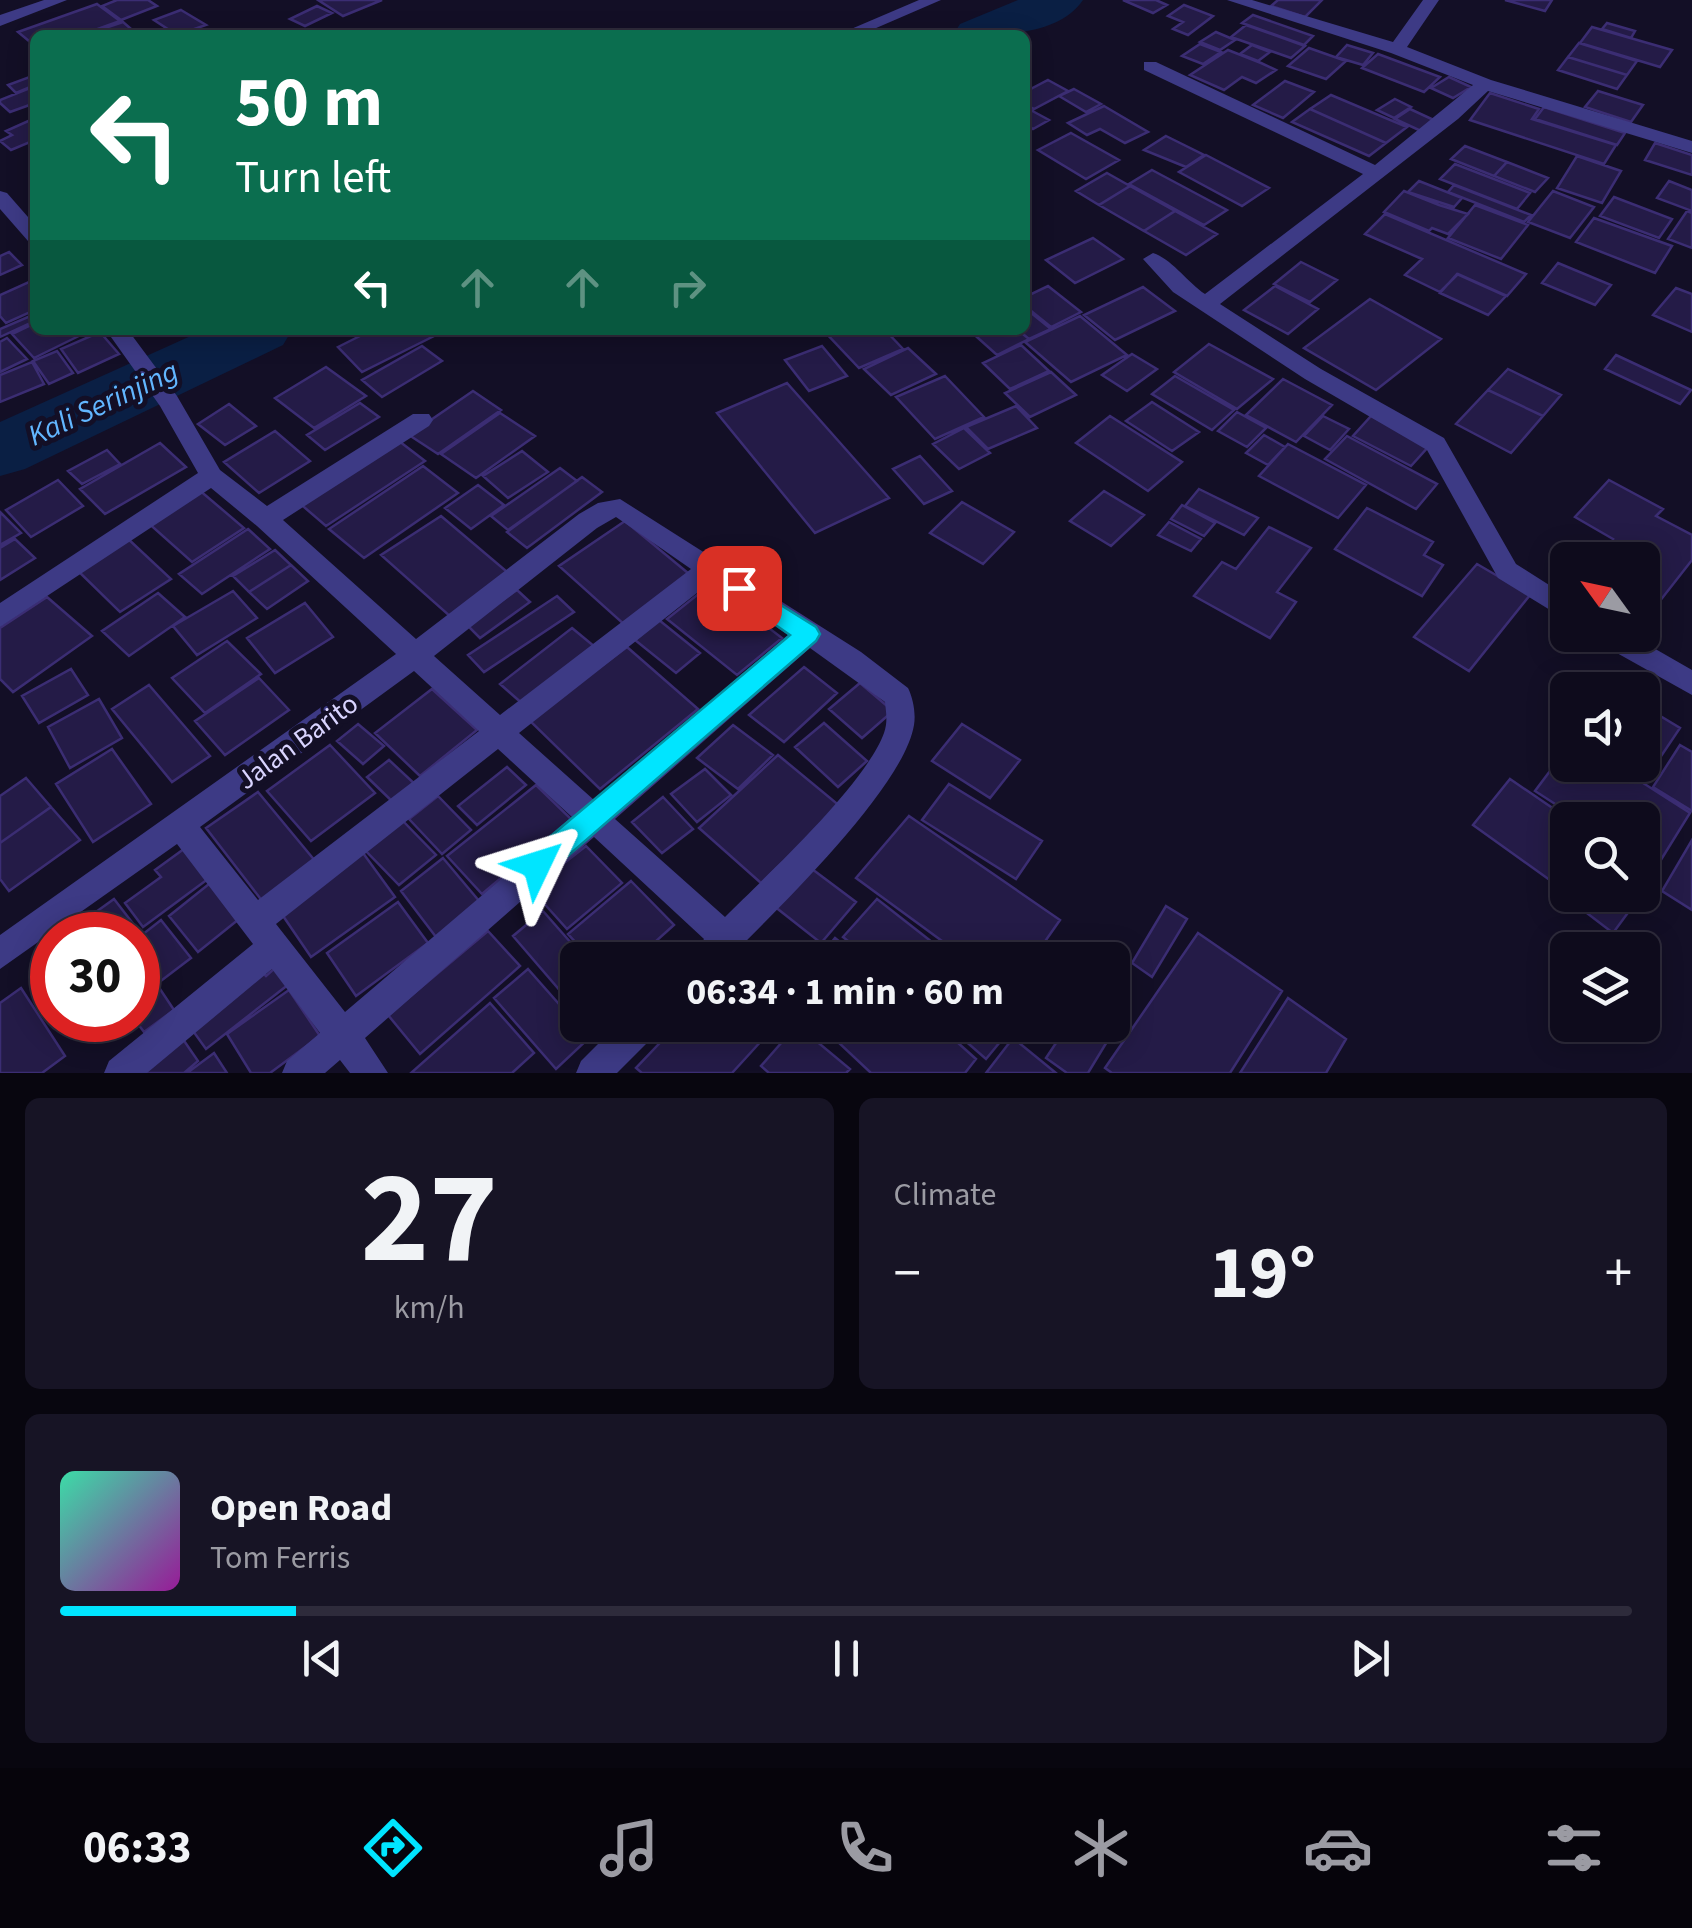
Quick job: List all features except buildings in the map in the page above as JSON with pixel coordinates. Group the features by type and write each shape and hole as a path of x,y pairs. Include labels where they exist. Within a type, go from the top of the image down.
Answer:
{"street":[{"path":"0,21 59,0"},
{"path":"858,30 933,0"},
{"path":"1235,0 1397,49 1485,84 1692,147"},
{"path":"1397,49 1431,0"},
{"path":"1150,66 1376,172"},
{"path":"1206,304 1452,115 1485,84"},
{"path":"0,197 30,231"},
{"path":"1154,259 1180,287 1313,374 1436,444 1490,546 1508,571 1550,599"},
{"path":"124,335 170,402 212,476 266,519 592,816 709,942"},
{"path":"266,519 421,420"},
{"path":"0,617 212,476"},
{"name":"Jalan Barito","path":"0,954 414,656 607,509 620,508 711,568"},
{"path":"121,1073 265,934 500,732 711,568 852,660 898,696 900,728 893,746 858,795 722,942"},
{"path":"298,1073 808,634"},
{"path":"1637,652 1692,684"},
{"path":"182,826 371,1073"},
{"path":"593,1073 624,1042"}],"waterway":[{"name":"Kali Serinjing","path":"990,30 1059,0"},
{"name":"Kali Serinjing","path":"0,451 249,335"}],"route":[{"path":"537,865 808,634 739,588"}]}
